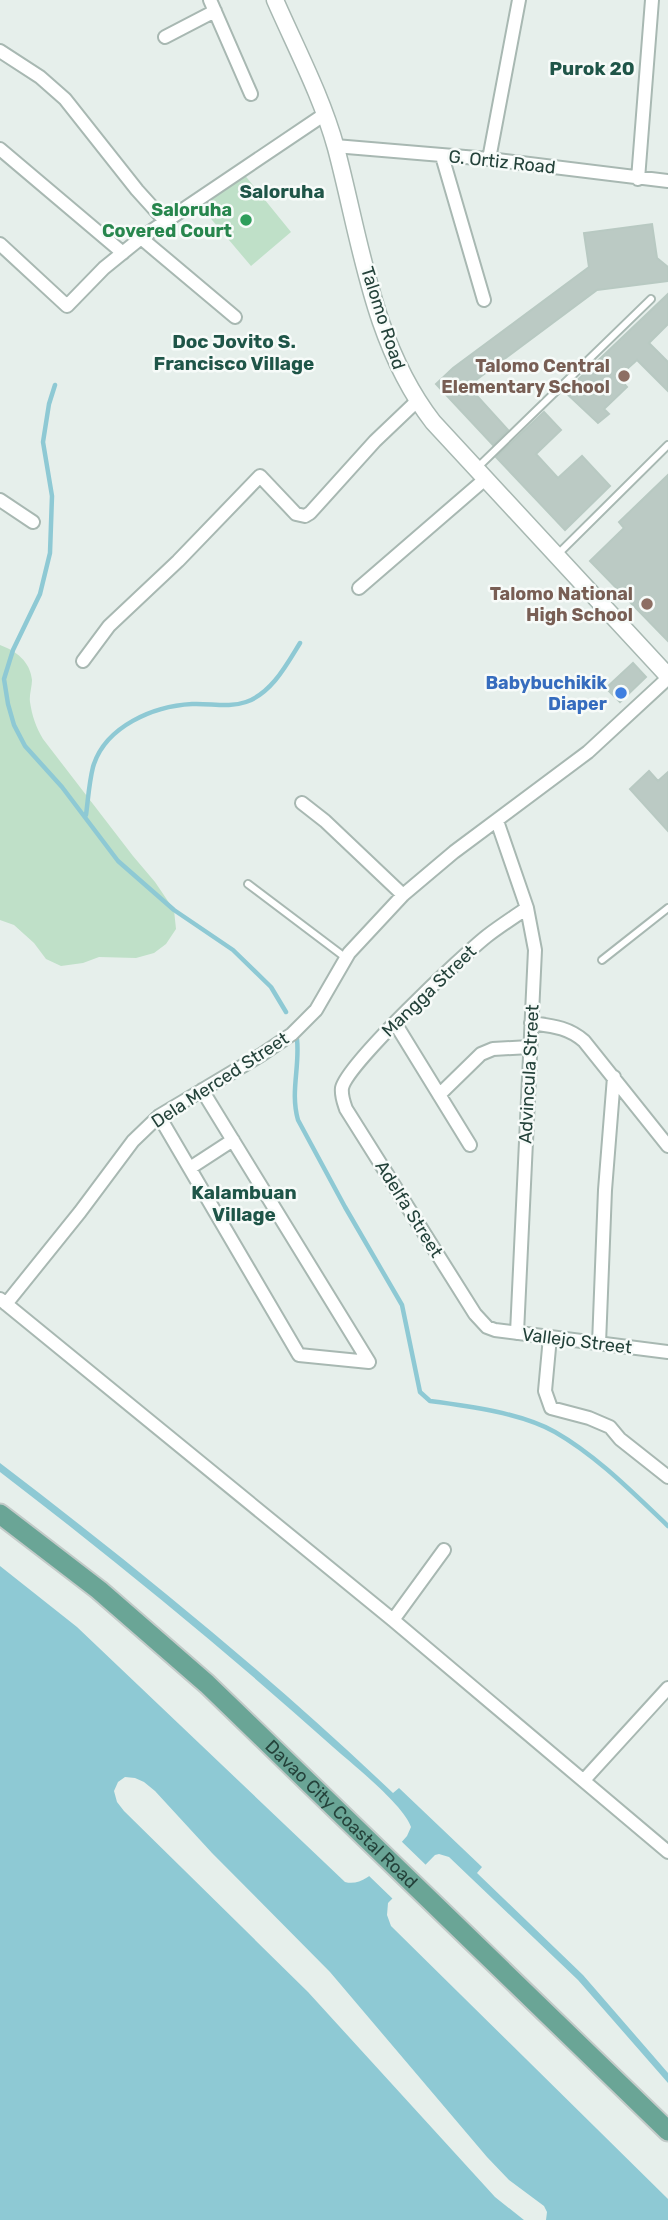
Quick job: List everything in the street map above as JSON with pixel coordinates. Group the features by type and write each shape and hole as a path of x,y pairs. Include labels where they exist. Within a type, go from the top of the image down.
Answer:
{"main road":[{"name":"Davao City Coastal Road","path":"0,1514 99,1590 207,1685 668,2131"}],"street":[{"name":"Talomo Road","path":"275,0 325,114 385,335 393,357 417,401 480,475 668,677"},
{"path":"489,159 519,0"},
{"path":"638,179 652,0"},
{"path":"165,37 212,5 251,94"},
{"path":"0,51 40,77 65,99 164,221"},
{"path":"0,244 68,306 104,268 141,238 325,114"},
{"name":"G. Ortiz Road","path":"335,146 489,159 668,181"},
{"path":"0,149 123,253"},
{"path":"442,156 484,300"},
{"path":"141,238 235,317"},
{"path":"83,660 109,626 178,561 260,476 296,514 305,516 375,440 417,401"},
{"path":"359,588 480,475"},
{"path":"0,500 33,522"},
{"name":"Dela Merced Street","path":"3,1302 80,1212 133,1141 159,1116 276,1045 305,1022 325,996 346,958 403,895 427,873 588,752 668,677"},
{"path":"303,803 403,895"},
{"name":"Advincula Street","path":"497,821 527,908 535,950 517,1333"},
{"name":"Mangga Street","path":"342,1087 357,1064 464,955 527,908"},
{"path":"395,1023 470,1145"},
{"path":"531,1023 573,1031 614,1077 668,1146"},
{"path":"439,1095 481,1054 493,1049 530,1047"},
{"path":"599,1344 605,1190 614,1077"},
{"name":"Adelfa Street","path":"342,1087 346,1110 475,1314 487,1327"},
{"path":"159,1116 299,1355 369,1362 202,1090"},
{"path":"190,1168 233,1140"},
{"path":"3,1302 393,1620 668,1852"},
{"name":"Vallejo Street","path":"487,1327 668,1352"},
{"path":"550,1337 545,1391 551,1408 589,1418 610,1427 668,1478"},
{"path":"393,1620 444,1550"},
{"path":"584,1780 668,1688"}],"lane":[{"path":"480,475 651,299"},
{"path":"556,556 668,445"},
{"path":"248,884 346,958"},
{"path":"602,960 668,908"}],"green space":[{"name":"Saloruha Covered Court","path":"243,173 291,232 251,266 201,207"},
{"path":"0,645 17,654 31,673 31,707 43,739 174,910 176,929 166,944 154,953 136,958 99,957 83,963 61,966 46,959 34,943 14,925 0,920"}],"water":[{"path":"0,1463 201,1623 298,1706 393,1793 399,1788 482,1867 477,1873 583,1975 668,2073 668,2083 578,1980 449,1857 435,1855 388,1903 387,1915 391,1926 668,2199 668,2220 0,2220 0,1566 77,1627 345,1882 354,1883 371,1875 407,1836 411,1827 399,1808 364,1774 170,1606 0,1472"}],"pier":[{"path":"125,1777 144,1782 155,1791 212,1853 330,1972 487,2157 509,2180 544,2206 547,2212 546,2220 524,2220 495,2197 308,1992 124,1811 117,1802 114,1791 118,1782"},
{"path":"399,1839 428,1867 395,1901 367,1874"}],"building":[{"path":"652,224 657,258 668,267 668,281 597,290 468,386 508,430 493,445 436,384 453,368 589,267 584,233"},
{"path":"668,294 668,324 649,343 668,362 668,391 637,360 618,377 627,387 604,409 609,414 598,423 565,392"},
{"path":"544,412 561,430 536,454 558,478 582,456 610,486 565,530 496,457"},
{"name":"Talomo National High School","path":"668,475 668,641 590,561 624,528 619,522"},
{"path":"633,663 646,677 620,702 606,688"},
{"path":"649,771 658,781 668,772 668,831 630,789"}],"waterway":[{"path":"55,385 43,442 52,496 50,553 40,594 13,650 4,679 14,725 25,746 62,787 118,861 174,910 233,950 271,987 286,1012"},
{"path":"86,815 93,767 108,740 120,730 133,721 162,709 192,704 233,705 255,698 278,677 300,643"},
{"path":"297,1039 295,1099 298,1120 402,1305 420,1392 430,1401 511,1415 555,1432 600,1464 668,1526"}],"place":[{"name":"Saloruha Covered Court","path":"246,220"},
{"name":"Talomo Central Elementary School","path":"624,376"},
{"name":"Talomo National High School","path":"647,604"},
{"name":"Babybuchikik Diaper","path":"621,693"}],"district":[{"name":"Purok 20","path":"592,68"},
{"name":"Saloruha","path":"282,191"},
{"name":"Doc Jovito S. Francisco Village","path":"234,352"},
{"name":"Kalambuan Village","path":"244,1203"}]}
